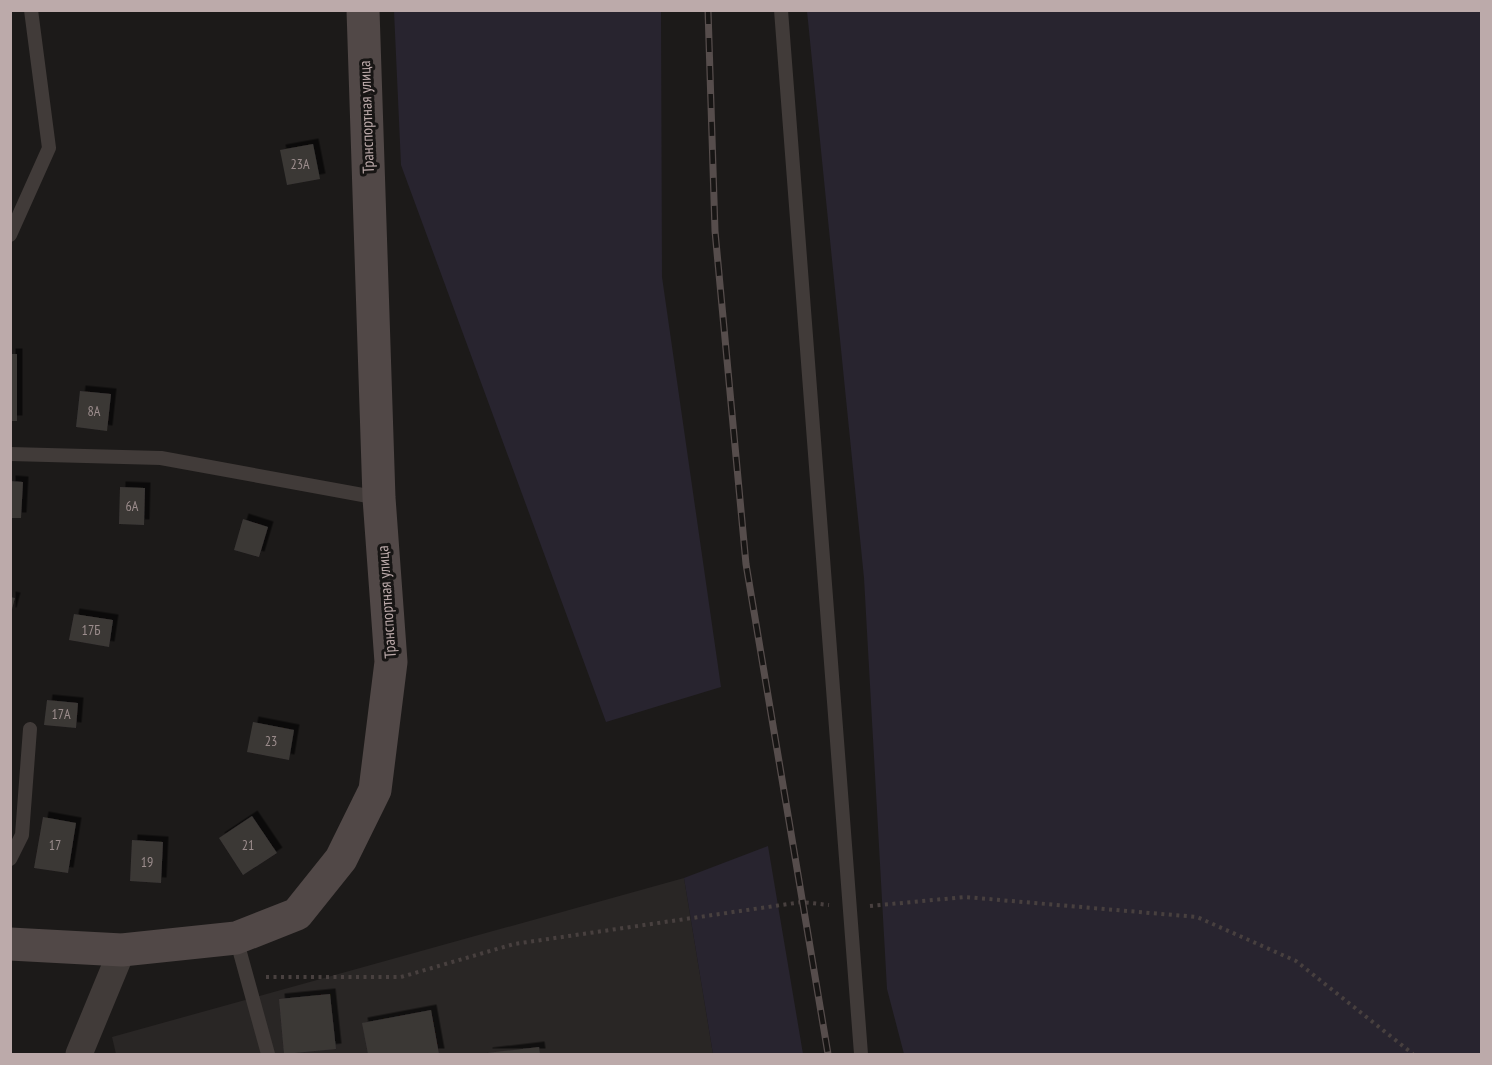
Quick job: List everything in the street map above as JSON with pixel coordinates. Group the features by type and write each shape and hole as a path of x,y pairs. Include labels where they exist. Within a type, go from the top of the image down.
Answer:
{"main road":[{"name":"Транспортная улица","path":"10,944 122,950 236,938 297,914 341,860 375,790 391,662 379,498 363,10"}],"street":[{"path":"79,1054 122,950"}],"lane":[{"path":"10,235 49,148 31,10"},
{"path":"781,10 861,1054"},
{"path":"10,454 161,458 379,498"},
{"path":"10,859 22,835 30,729"},
{"path":"236,938 268,1054"}],"shaded area":[{"path":"394,11 661,11 662,277 721,687 606,722 401,165"},
{"path":"807,11 1481,11 1481,1054 904,1054 887,989 864,578"},
{"path":"768,846 803,1054 713,1054 684,878"},
{"path":"684,878 713,1054 116,1054 112,1037"}],"building":[{"path":"313,144 320,179 287,185 280,150"},
{"path":"10,354 17,354 17,421 10,421"},
{"path":"80,391 111,394 107,431 76,427"},
{"path":"10,481 23,482 21,518 10,518"},
{"path":"120,487 145,488 144,525 119,524"},
{"path":"243,519 268,527 259,557 234,550"},
{"path":"10,597 15,598 11,613 10,613"},
{"path":"74,614 113,620 109,647 69,640"},
{"path":"47,700 78,703 76,728 44,725"},
{"path":"253,722 294,730 289,760 247,752"},
{"path":"252,816 277,853 243,875 219,838"},
{"path":"43,817 76,823 68,873 34,868"},
{"path":"132,840 163,842 161,883 130,881"},
{"path":"330,994 336,1049 284,1054 279,999"},
{"path":"431,1010 439,1054 368,1054 362,1023"},
{"path":"539,1047 540,1054 487,1054 487,1053"}],"railway":[{"path":"708,10 715,231 746,564 828,1054"}]}
